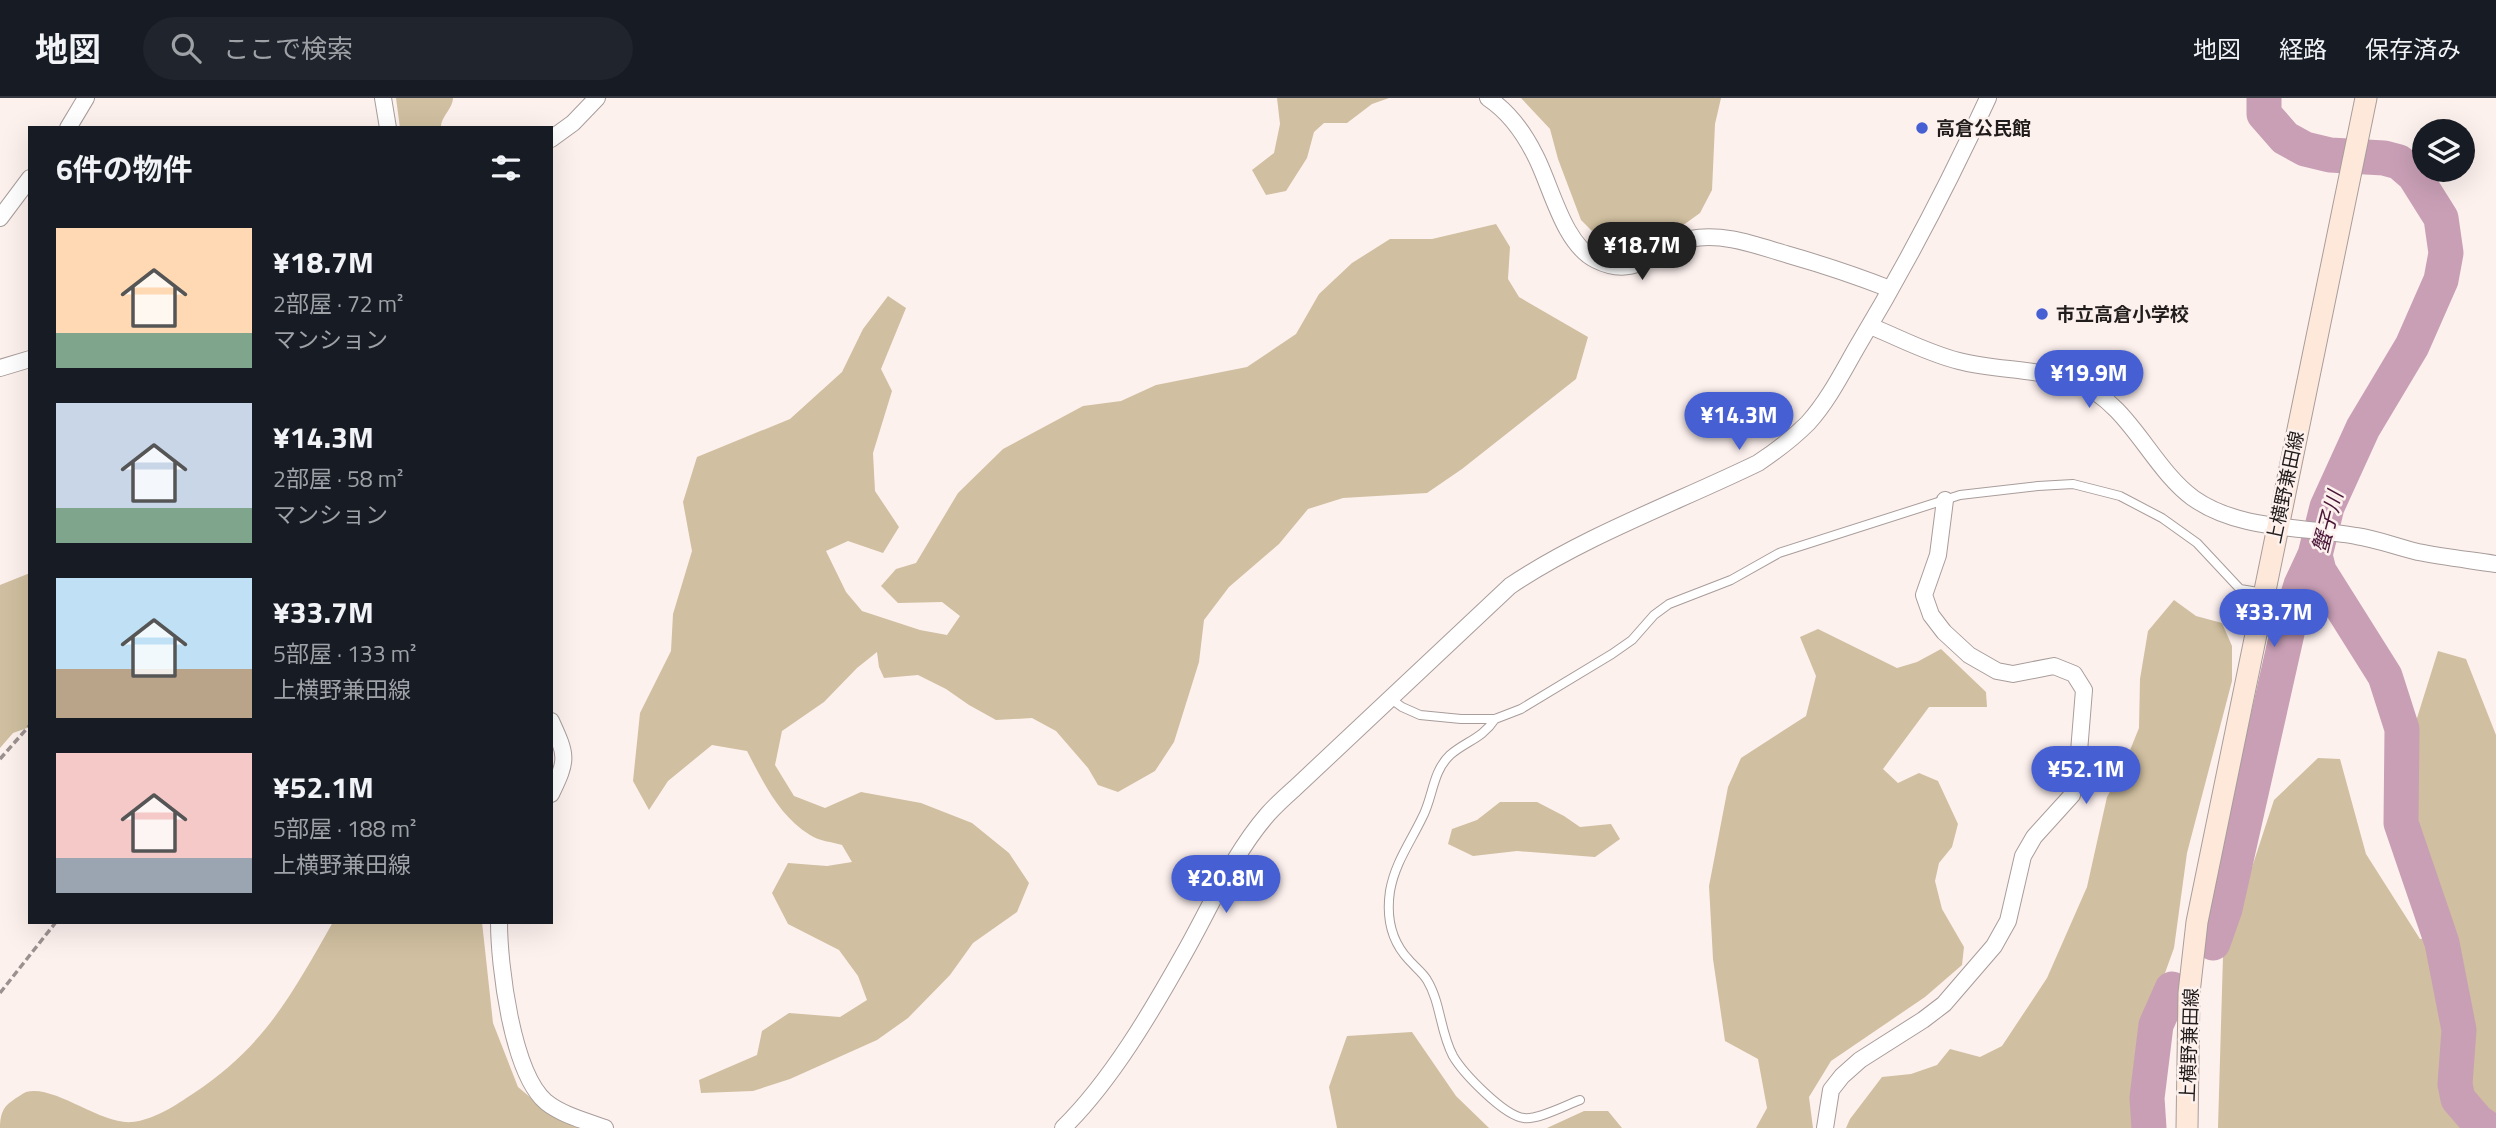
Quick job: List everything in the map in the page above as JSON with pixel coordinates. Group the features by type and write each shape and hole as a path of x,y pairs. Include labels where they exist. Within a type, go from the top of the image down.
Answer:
{"main road":[{"name":"上横野兼田線","path":"2187,1128 2189,993 2197,922 2366,98"}],"street":[{"path":"69,126 86,98"},
{"path":"383,98 388,126"},
{"path":"553,138 573,123 597,98"},
{"path":"1488,98 1500,106 1521,130 1536,156 1574,239 1584,252 1596,260 1612,265 1630,266 1650,260 1669,247 1689,239 1711,237 1740,240 1852,274 1891,289"},
{"path":"1063,1128 1086,1105 1146,1018 1243,847 1268,814 1510,586 1531,572 1758,463 1786,444 1809,421 1829,396 1891,289 1988,98"},
{"path":"0,218 28,181"},
{"path":"1870,326 1960,362 2051,376 2078,383 2099,395 2123,418 2175,483 2214,511 2247,521 2359,536 2418,552 2496,564"},
{"path":"0,368 28,360"},
{"path":"1825,1128 1831,1090 1842,1076 1860,1059 1944,1004 1994,946 2008,921 2023,856 2034,836 2072,795 2078,764 2084,690 2074,674 2054,666 2013,674 1997,671 1969,655 1944,632 1931,615 1924,595 1938,555 1945,500"},
{"path":"553,725 565,752 563,769 553,790"},
{"path":"499,924 499,943 510,1019 534,1088 547,1102 605,1128"}],"lane":[{"path":"1391,699 1420,715 1495,719 1521,709 1612,654 1632,640 1654,615 1669,604 1731,580 1779,553 1960,495 2073,484 2120,496 2162,518 2197,543 2240,589 2264,593"},
{"path":"1495,719 1487,731 1450,755 1439,769 1424,816 1400,856 1390,891 1389,920 1396,945 1427,978 1436,998 1443,1030 1453,1056 1472,1079 1506,1111 1524,1118 1535,1117 1580,1100"}],"path":[{"path":"0,759 28,727"},
{"path":"0,993 54,924"}],"shaded area":[{"path":"396,98 453,98 441,126 400,126"},
{"path":"1277,98 1389,98 1372,104 1347,123 1324,123 1314,132 1307,158 1286,191 1266,195 1252,170 1274,153 1280,124"},
{"path":"1521,98 1721,98 1715,124 1712,190 1700,213 1682,226 1651,227 1628,243 1601,240 1581,220 1558,159 1550,129"},
{"path":"1496,224 1510,247 1508,279 1519,297 1588,337 1576,379 1462,469 1427,493 1343,498 1308,509 1279,544 1229,587 1204,620 1199,662 1174,742 1155,771 1118,792 1098,785 1088,768 1056,731 1032,718 996,720 918,675 884,678 877,652 824,702 782,731 775,765 794,796 825,808 861,792 921,803 972,823 1009,853 1029,883 1017,912 973,943 950,975 908,1018 877,1040 790,1079 753,1091 701,1093 699,1080 757,1055 762,1031 789,1013 840,1017 867,1000 858,976 839,950 788,924 772,893 788,863 827,866 852,862 842,845 814,837 789,818 773,798 747,751 712,745 668,781 649,810 633,781 640,713 671,651 673,614 692,551 683,502 697,457 790,419 842,372 863,329 888,296 906,308 881,369 892,391 873,453 875,491 899,527 883,553 848,541 826,551 846,592 862,611 920,630 947,635 960,616 942,602 898,603 881,586 896,569 916,563 958,493 1003,449 1083,406 1121,401 1156,385 1247,367 1296,334 1319,294 1352,263 1390,239 1432,239"},
{"path":"28,574 28,728 13,733 0,748 0,585"},
{"path":"2174,600 2196,616 2222,623 2232,646 2232,681 2187,853 2174,948 2152,1009 2138,1064 2135,1128 1846,1128 1882,1077 1911,1074 1937,1065 1950,1049 1980,1057 2002,1046 2047,978 2087,887 2107,797 2122,770 2139,728 2140,679 2148,631"},
{"path":"1818,629 1897,668 1917,662 1941,649 1986,692 1987,707 1929,707 1883,769 1898,783 1919,773 1938,781 1958,824 1952,847 1939,863 1935,881 1942,909 1964,947 1962,965 1925,997 1831,1061 1809,1097 1813,1128 1756,1128 1767,1108 1758,1059 1725,1041 1713,959 1709,886 1728,787 1741,758 1806,716 1816,676 1800,637"},
{"path":"2438,651 2466,659 2496,735 2496,1128 2218,1128 2223,956 2274,800 2318,758 2340,759 2366,854 2420,939 2451,934 2420,849 2412,806 2412,734"},
{"path":"1500,802 1537,802 1580,827 1611,824 1620,839 1595,857 1517,851 1473,856 1448,844 1452,829 1477,820"},
{"path":"332,924 482,924 493,1023 518,1087 537,1103 595,1128 0,1128 1,1116 6,1106 26,1092 50,1094 120,1121 132,1122 164,1111 219,1075 240,1057 275,1017"},
{"path":"1412,1032 1456,1096 1489,1128 1337,1128 1329,1087 1347,1036"},
{"path":"1584,1111 1608,1111 1622,1128 1547,1128"}],"waterway":[{"name":"蟹子川","path":"2264,98 2264,114 2285,138 2305,149 2330,155 2384,158 2399,162 2414,175 2441,218 2446,253 2441,280 2412,346 2363,428 2327,507 2315,555 2319,571 2385,676 2402,729 2401,823 2442,943 2459,1030 2455,1084 2458,1099 2477,1121 2487,1128"},
{"path":"2213,943 2225,909 2290,620 2301,585 2315,555"},
{"path":"2149,1128 2147,1098 2156,1025 2172,989"}],"place":[{"name":"高倉公民館","path":"1922,128"},
{"name":"市立高倉小学校","path":"2042,314"}]}
